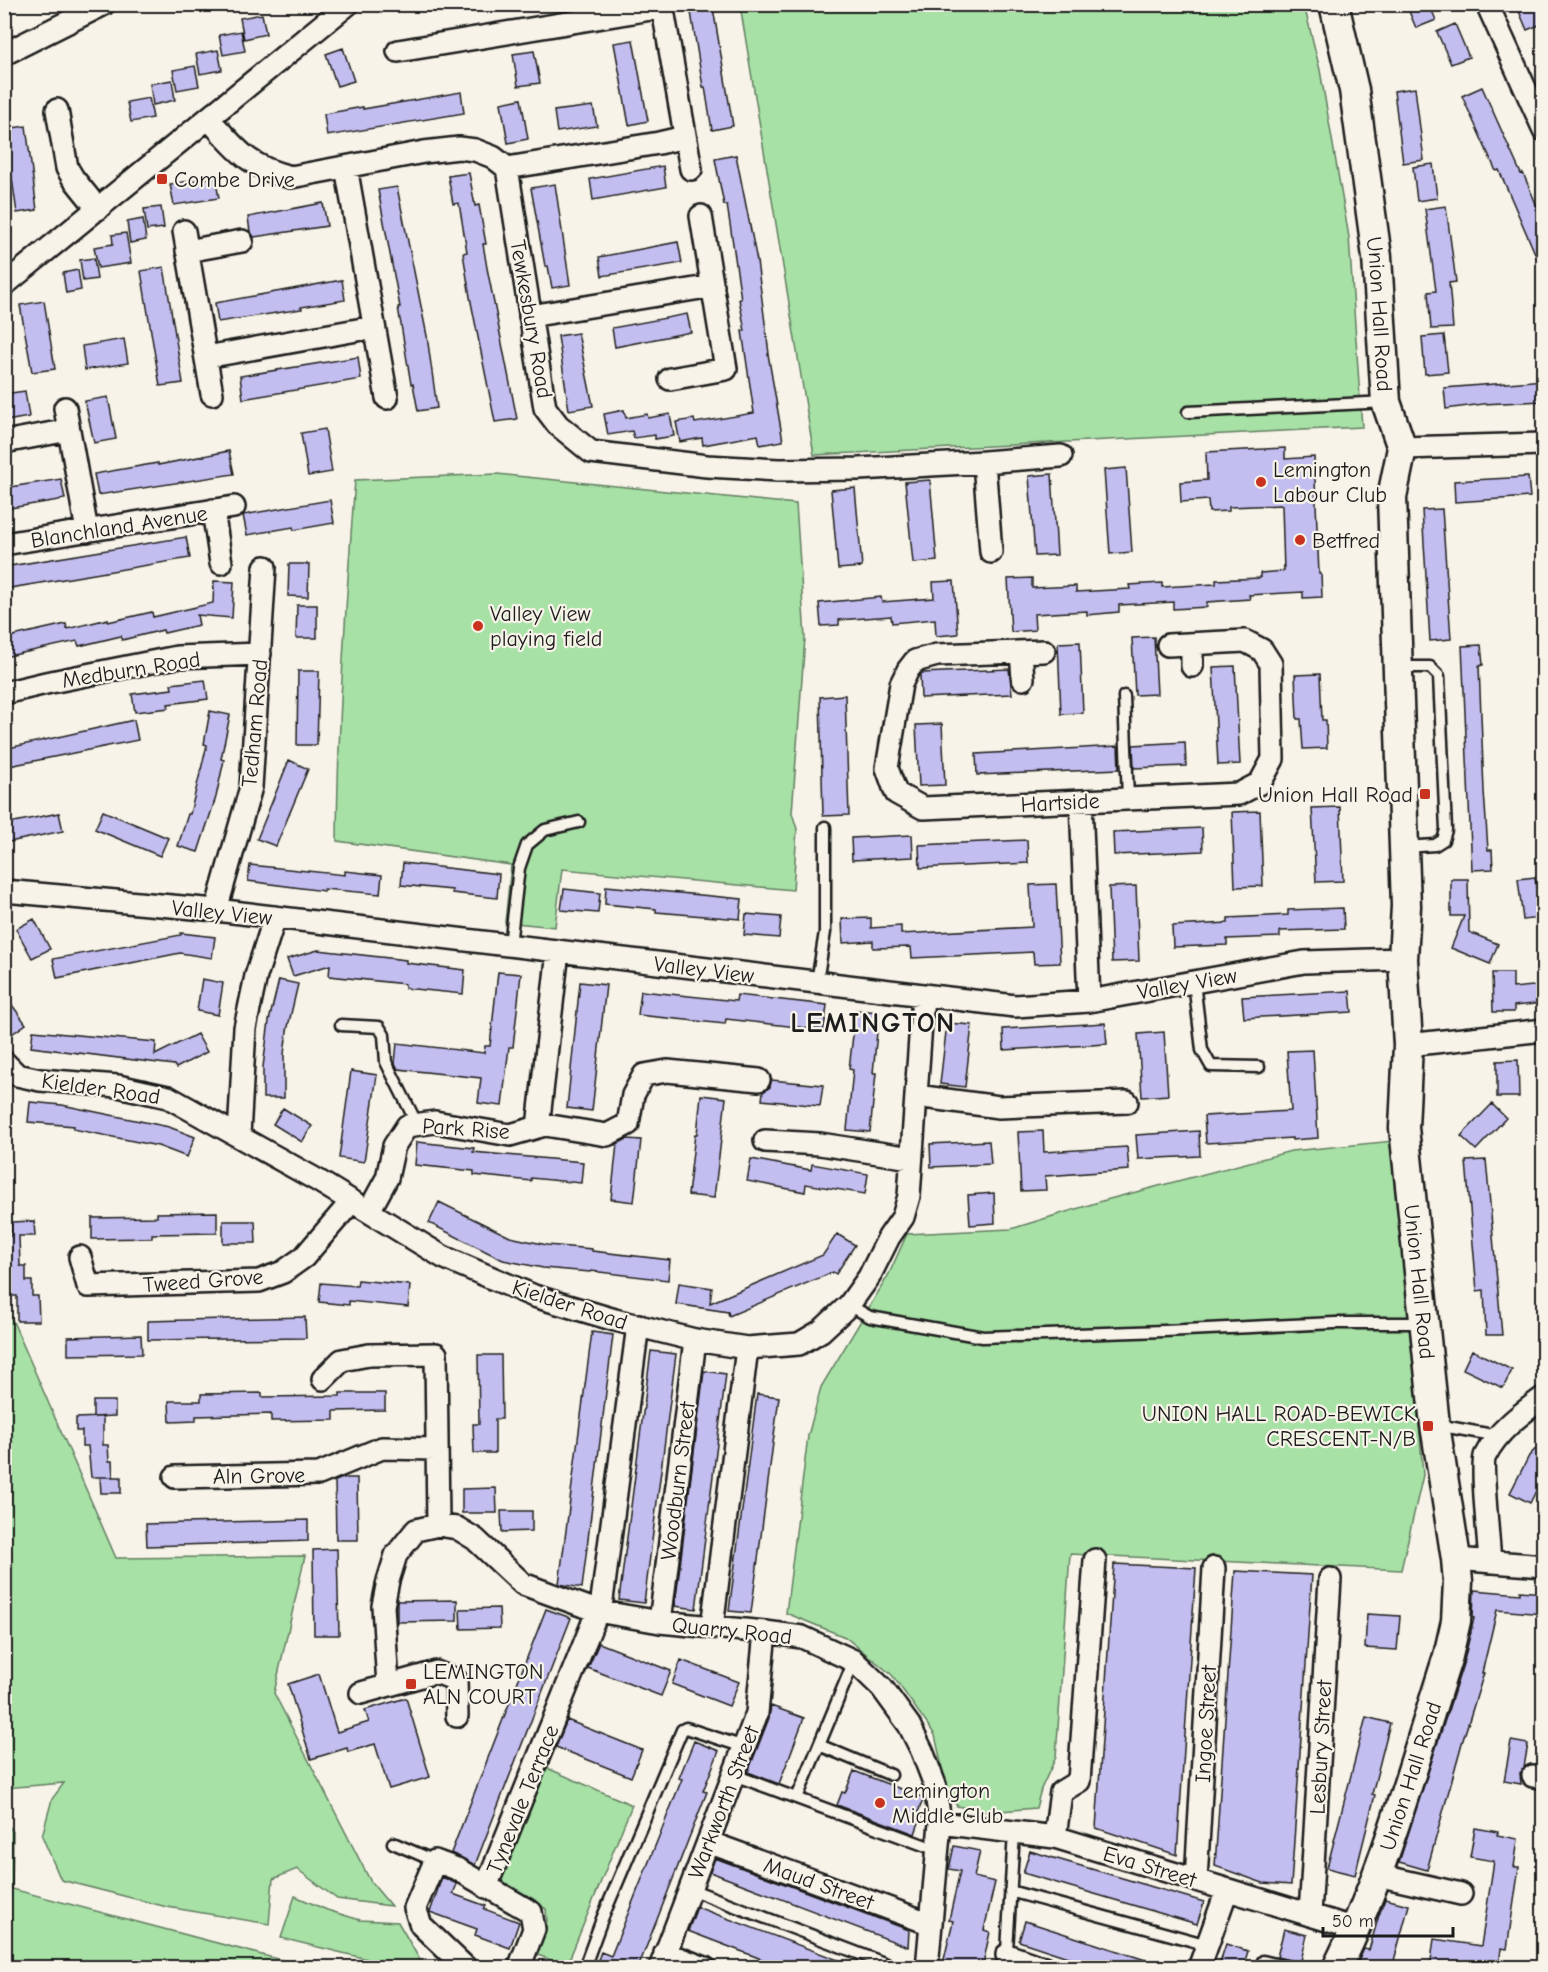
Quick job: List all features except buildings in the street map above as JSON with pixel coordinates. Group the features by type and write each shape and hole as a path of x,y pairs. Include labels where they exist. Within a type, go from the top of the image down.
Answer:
{"street":[{"path":"4,54 104,4"},
{"path":"4,285 348,4"},
{"name":"Union Hall Road","path":"1334,4 1354,90 1377,257 1386,402 1402,448 1392,497 1405,847 1406,906 1403,959 1408,1046 1404,1128 1435,1425 1458,1582 1456,1621 1448,1656 1377,1875 1356,1929 1337,1968"},
{"path":"1487,4 1536,92 1544,130"},
{"path":"398,51 662,6 690,169"},
{"path":"57,110 67,168 98,209"},
{"path":"209,119 237,150 255,165 269,172 291,177 459,148 475,150 493,157 507,168 685,137"},
{"path":"346,167 387,398"},
{"name":"Tewkesbury Road","path":"507,168 545,408 558,425 591,452 707,466 779,470 859,469 1061,456"},
{"path":"670,379 726,369 701,216"},
{"path":"212,394 185,241 242,241"},
{"path":"530,316 712,286"},
{"path":"206,357 374,327"},
{"path":"66,408 87,531"},
{"path":"4,441 69,430"},
{"path":"1402,448 1544,444"},
{"path":"984,462 991,552"},
{"name":"Blanchland Avenue","path":"4,544 223,508 221,563"},
{"name":"Tedham Road","path":"216,910 251,787 265,567"},
{"name":"Hartside","path":"1044,651 937,654 915,661 901,684 887,768 896,793 923,808 1239,794 1260,783 1273,759 1271,664 1262,650 1245,641 1168,645"},
{"path":"1192,644 1192,666"},
{"path":"1021,652 1023,679"},
{"name":"Medburn Road","path":"4,693 177,657 260,654"},
{"path":"1081,801 1089,1001"},
{"name":"Valley View","path":"4,891 216,910 1016,1006 1089,1001 1304,962 1403,959"},
{"path":"239,1135 244,1028 256,976 275,917"},
{"path":"538,1127 558,951"},
{"name":"Kielder Road","path":"4,1062 17,1075 118,1086 168,1097 239,1135 443,1257 534,1296 695,1340 747,1348 799,1344 821,1331 849,1305 869,1277 889,1237 903,1217 909,1196 923,995"},
{"path":"1408,1046 1544,1030"},
{"name":"Park Rise","path":"360,1206 387,1178 394,1146 407,1126 435,1122 510,1135 545,1125 607,1135 628,1124 633,1095 644,1075 667,1071 759,1080"},
{"path":"916,1096 999,1107 1127,1102"},
{"path":"765,1141 820,1144 911,1158"},
{"name":"Tweed Grove","path":"80,1257 88,1286 259,1281 283,1272 304,1257 360,1206"},
{"name":"Tynevale Terrace","path":"486,1887 602,1600 638,1325"},
{"name":"Woodburn Street","path":"660,1622 695,1340"},
{"path":"712,1627 747,1348"},
{"path":"323,1379 342,1360 369,1355 436,1353 438,1525"},
{"path":"1490,1562 1484,1458 1498,1436 1520,1414 1544,1397"},
{"name":"Aln Grove","path":"175,1477 319,1474 382,1448 436,1449"},
{"path":"388,1685 383,1606 396,1554 416,1530 438,1525 457,1528 475,1539 523,1584 597,1611"},
{"path":"1456,1559 1544,1566"},
{"path":"1055,1837 1061,1792 1079,1781 1095,1560"},
{"name":"Ingoe Street","path":"1196,1880 1214,1568"},
{"name":"Lesbury Street","path":"1310,1915 1330,1579"},
{"name":"Quarry Road","path":"597,1611 660,1622 802,1637 854,1661 882,1688 909,1725 935,1785 940,1823 927,1968"},
{"name":"Warkworth Street","path":"662,1960 758,1713 765,1632"},
{"path":"361,1693 436,1672 456,1680 457,1716"},
{"name":"Eva Street","path":"940,1823 1055,1837 1356,1929"},
{"name":"Maud Street","path":"708,1842 931,1924"},
{"path":"466,1968 422,1925 415,1908 435,1861 457,1869 531,1912 534,1929 524,1966"},
{"path":"1377,1875 1461,1894"},
{"path":"1200,1968 1227,1890"},
{"path":"662,1960 705,1968"},
{"path":"1007,1961 1044,1968"}],"lane":[{"path":"1188,412 1386,402"},
{"path":"1399,667 1430,667 1439,676 1446,830 1443,840 1435,845 1405,847"},
{"path":"1124,696 1128,799"},
{"path":"510,945 519,868 527,845 545,830 579,822"},
{"path":"817,982 825,932 825,827"},
{"path":"1194,982 1202,1050 1211,1065 1259,1067"},
{"path":"341,1025 379,1027 384,1035 386,1062 417,1124"},
{"path":"849,1305 870,1317 983,1337 1335,1323 1425,1323"},
{"path":"1435,1425 1498,1436"},
{"path":"797,1798 854,1661"},
{"path":"584,1968 602,1918 682,1730 686,1728 744,1747"},
{"path":"819,1745 891,1775"},
{"path":"734,1775 937,1850"},
{"path":"1007,1961 1014,1832"},
{"path":"393,1843 435,1861"},
{"path":"690,1889 897,1968"},
{"path":"1010,1891 1208,1945"},
{"path":"1261,1968 1263,1961 1292,1968"}],"green space":[{"path":"740,5 1304,5 1320,70 1349,237 1362,427 814,455"},
{"path":"497,474 796,504 805,638 792,813 797,829 793,890 562,869 555,927 505,922 511,865 337,841 343,660 355,480"},
{"path":"1394,1141 1423,1475 1401,1570 1070,1554 1056,1757 1041,1789 1036,1808 988,1812 957,1806 947,1790 935,1735 892,1675 845,1637 786,1613 808,1436 821,1387 888,1276 907,1234 1011,1229 1102,1201 1291,1151"},
{"path":"5,1303 116,1558 305,1556 274,1693 371,1882 391,1906 337,1899 297,1869 273,1879 269,1924 167,1907 61,1880 42,1836 52,1799 64,1783 5,1788"},
{"path":"547,1768 632,1805 569,1960 562,1964 535,1954 547,1922 546,1909 500,1880"},
{"path":"4,1819 13,1832 12,1889 308,1967 5,1967"},
{"path":"295,1896 327,1910 360,1920 398,1922 424,1967 378,1967 367,1959 281,1938"}],"place":[{"name":"Combe Drive","path":"162,179"},
{"name":"Lemington Labour Club","path":"1261,482"},
{"name":"Betfred","path":"1300,540"},
{"name":"Valley View playing field","path":"478,626"},
{"name":"Union Hall Road","path":"1425,794"},
{"name":"UNION HALL ROAD-BEWICK CRESCENT-N/B","path":"1428,1426"},
{"name":"LEMINGTON ALN COURT","path":"411,1684"},
{"name":"Lemington Middle Club","path":"880,1803"}],"district":[{"name":"LEMINGTON","path":"873,1022"}]}
